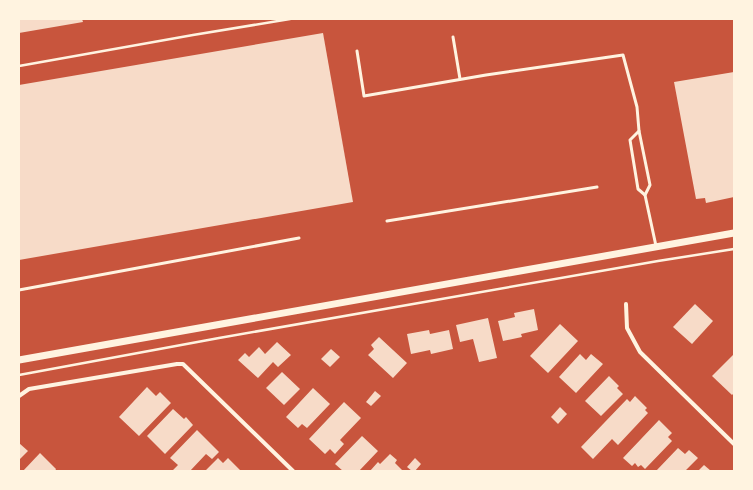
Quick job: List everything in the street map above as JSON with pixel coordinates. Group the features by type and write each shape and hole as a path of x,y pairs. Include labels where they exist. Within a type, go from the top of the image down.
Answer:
{"street":[{"path":"19,360 734,233"},
{"path":"626,304 627,328 640,352 734,444"},
{"path":"19,396 30,389 183,364 293,471"}],"lane":[{"path":"453,37 460,79"},
{"path":"356,51 364,96 460,79 623,55 637,107 639,131 650,185 645,195"},
{"path":"639,131 630,140 638,189 645,195 656,246"},
{"path":"387,221 596,187"},
{"path":"19,290 299,238"}],"path":[{"path":"19,66 290,19"},
{"path":"19,375 226,336 650,262 734,249"}],"building":[{"path":"19,19 82,19 83,22 19,33"},
{"path":"323,33 353,202 19,260 19,85"},
{"path":"734,72 734,197 706,203 705,198 696,199 674,82"},
{"path":"695,304 713,321 692,344 673,327"},
{"path":"534,309 538,330 521,334 522,337 503,341 498,321 515,317 514,313"},
{"path":"488,318 497,358 479,362 473,339 460,342 456,325"},
{"path":"560,324 578,341 548,373 530,356"},
{"path":"429,330 430,334 449,330 453,349 431,354 430,350 411,354 407,334"},
{"path":"379,337 407,363 393,378 368,355 374,349 371,345"},
{"path":"277,342 291,355 278,367 273,362 258,378 238,360 245,353 249,357 259,347 265,354"},
{"path":"331,349 340,357 330,367 321,359"},
{"path":"580,354 586,360 591,354 603,364 576,393 559,377"},
{"path":"734,354 734,393 732,395 712,376"},
{"path":"282,372 300,389 284,405 266,388"},
{"path":"609,376 619,386 617,388 623,394 601,416 585,401"},
{"path":"147,387 156,396 160,392 171,403 139,436 119,417"},
{"path":"313,388 330,404 307,428 302,424 298,428 286,417"},
{"path":"375,391 381,396 371,406 366,402"},
{"path":"635,396 647,408 645,410 648,413 618,445 612,439 593,459 581,447 627,399 630,402"},
{"path":"344,402 361,418 340,440 344,444 335,454 330,449 325,454 309,439"},
{"path":"560,407 567,414 558,424 551,417"},
{"path":"173,409 184,419 186,417 193,425 165,454 147,436"},
{"path":"659,420 672,433 668,437 672,441 645,469 641,465 638,467 635,463 632,466 623,458"},
{"path":"197,430 219,452 212,459 206,454 190,471 172,471 178,465 170,458"},
{"path":"362,436 378,451 359,471 343,471 335,464"},
{"path":"19,443 28,451 19,460"},
{"path":"678,448 685,454 689,450 698,458 685,471 656,471"},
{"path":"40,453 56,469 55,471 23,471"},
{"path":"390,454 397,460 395,463 403,471 370,471 378,462 380,464"},
{"path":"218,458 223,463 228,458 241,471 205,471"},
{"path":"415,458 421,464 415,471 412,471 407,467"},
{"path":"704,465 711,471 698,471"}]}
